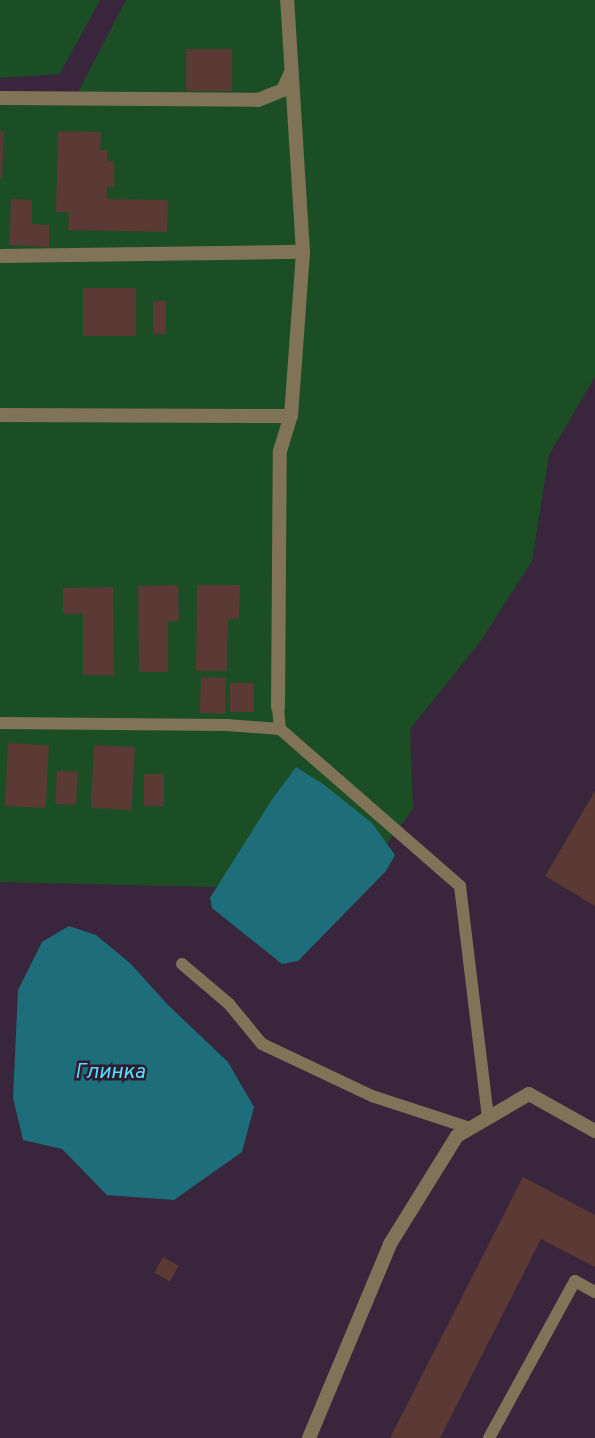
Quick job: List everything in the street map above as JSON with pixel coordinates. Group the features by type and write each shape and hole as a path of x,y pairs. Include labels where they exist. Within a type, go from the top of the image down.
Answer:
{"street":[{"path":"278,707 280,451 291,416 303,252 287,0"},
{"path":"0,98 258,100 284,90 293,68"},
{"path":"0,256 303,252"},
{"path":"0,415 291,416"},
{"path":"309,1438 390,1244 457,1136 529,1094 595,1131"}],"lane":[{"path":"278,707 280,729"},
{"path":"0,723 228,725 280,729 460,886 488,1118"},
{"path":"182,964 229,1004 262,1044 372,1097 470,1128"},
{"path":"489,1438 575,1281 595,1292"}],"green space":[{"path":"0,0 100,0 60,74 0,78"},
{"path":"126,0 595,0 595,377 549,455 532,561 480,642 410,729 413,809 346,898 252,888 0,882 0,101 77,94"}],"water":[{"path":"296,767 323,784 372,823 395,855 386,871 298,961 282,964 212,908 210,898 271,801"},
{"name":"Глинка","path":"69,926 96,935 130,963 168,1005 228,1062 254,1107 242,1152 174,1200 107,1195 62,1149 23,1140 13,1098 18,990 42,942"}],"building":[{"path":"186,49 232,49 232,91 186,91"},
{"path":"0,131 4,131 2,179 0,178"},
{"path":"58,131 101,132 100,150 107,150 107,161 114,161 114,187 107,187 107,199 168,200 167,232 68,230 69,212 56,212"},
{"path":"11,199 32,200 32,224 49,225 49,247 9,245"},
{"path":"83,288 136,288 136,336 83,336"},
{"path":"153,301 166,301 166,334 153,334"},
{"path":"178,585 179,621 168,622 168,672 139,672 138,586"},
{"path":"197,585 240,585 239,619 228,619 227,671 196,671"},
{"path":"113,587 114,675 83,675 83,614 63,614 63,588"},
{"path":"201,677 226,678 225,714 200,713"},
{"path":"230,683 254,683 254,712 230,712"},
{"path":"8,743 49,745 46,808 5,806"},
{"path":"94,745 135,747 132,810 91,808"},
{"path":"57,771 78,772 76,805 55,804"},
{"path":"144,774 164,774 164,806 144,806"},
{"path":"595,791 595,906 545,876"},
{"path":"523,1177 595,1215 595,1267 541,1239 440,1438 390,1438"},
{"path":"163,1257 179,1266 170,1281 154,1273"}]}
